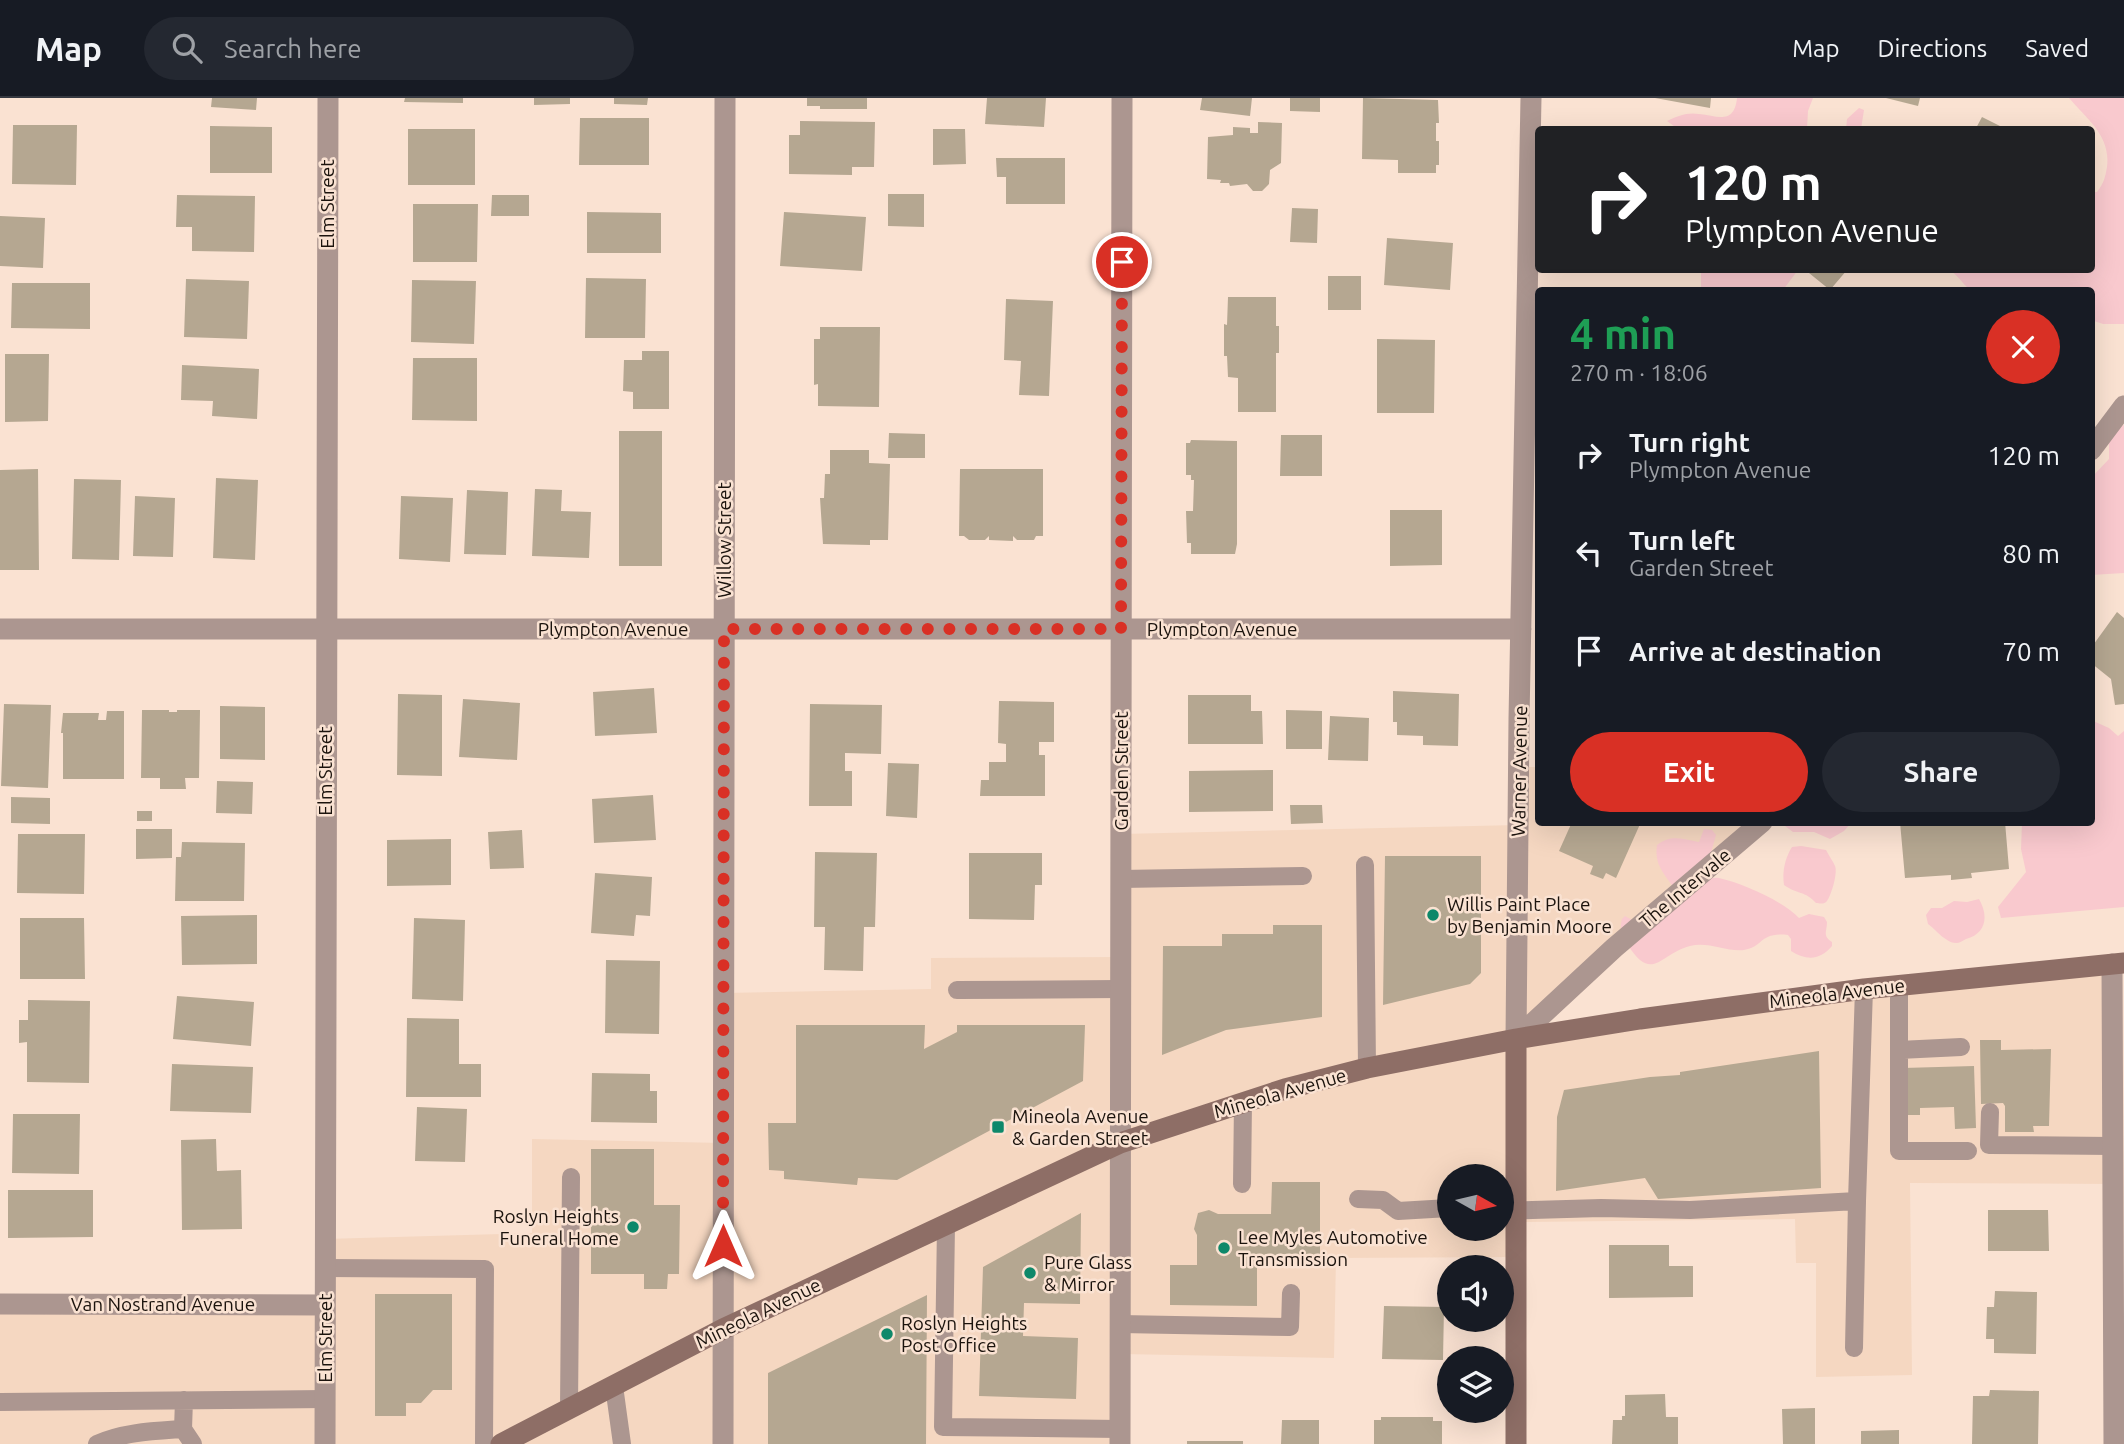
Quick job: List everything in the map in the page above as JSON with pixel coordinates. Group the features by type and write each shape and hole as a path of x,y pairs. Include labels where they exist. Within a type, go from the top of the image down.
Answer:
{"main road":[{"name":"Mineola Avenue","path":"501,1444 723,1329 1121,1143 1317,1080 1516,1039 1640,1018 1899,985 2118,964"},
{"name":"Warner Avenue","path":"1511,1164 1516,1039"},
{"name":"Warner Avenue","path":"1510,1241 1516,1444"}],"street":[{"name":"Elm Street","path":"325,1444 328,98"},
{"name":"Willow Street","path":"723,1444 725,98"},
{"name":"Garden Street","path":"1120,1437 1122,98"},
{"name":"Warner Avenue","path":"1516,1039 1531,98"},
{"path":"2095,445 2124,406"},
{"name":"Plympton Avenue","path":"0,629 1521,629"},
{"name":"The Intervale","path":"1516,1039 1615,948 1757,826"},
{"path":"2114,1444 2113,1146 2118,964"},
{"name":"Van Nostrand Avenue","path":"0,1304 325,1305"}],"lane":[{"path":"1365,865 1367,1069"},
{"path":"1121,879 1303,876"},
{"path":"1899,985 1899,1151 1968,1151"},
{"path":"957,990 1121,989"},
{"path":"1854,1348 1864,989"},
{"path":"1899,1050 1961,1047"},
{"path":"1242,1184 1243,1102"},
{"path":"1990,1112 1989,1145 2113,1146"},
{"path":"569,1409 571,1177"},
{"path":"1358,1199 1383,1200 1398,1211 1437,1209"},
{"path":"1514,1211 1601,1208 1690,1210 1857,1200"},
{"path":"947,1224 943,1427 1120,1437"},
{"path":"325,1268 485,1269 484,1444"},
{"path":"1120,1324 1290,1326 1291,1293"},
{"path":"614,1386 622,1444"},
{"path":"0,1402 325,1399"},
{"path":"97,1444 147,1432 188,1436 184,1400"}],"shaded area":[{"path":"1737,98 1813,98 1808,111 1807,126 1674,126 1667,121 1690,114 1724,117 1735,107"},
{"path":"2069,98 2124,98 2124,324 2095,321 2095,287 1967,287 1954,273 2095,273 2095,192 2105,177 2107,156 2101,137"},
{"path":"1859,108 1864,110 1861,126 1846,126 1847,119"},
{"path":"1701,273 1796,273 1785,287 1701,287"},
{"path":"2124,425 2124,573 2095,575 2095,474 2109,459 2109,443 2116,428"},
{"path":"2095,722 2118,736 2124,731 2124,907 2001,918 1998,907 2026,872 2021,849 2022,826 2095,826"},
{"path":"1519,767 1535,767 1535,826 1757,826 1518,1037 2112,964 2114,1184 1910,1183 1912,1375 1816,1377 1816,1263 1796,1263 1795,1219 1517,1222 1516,1257 1437,1255 1437,1257 1336,1258 1334,1358 1120,1354 1120,1444 0,1444 0,1304 325,1305 325,1239 532,1233 532,1139 723,1143 723,993 931,989 931,958 1120,957 1121,834 1518,825"},
{"path":"1785,826 1848,826 1830,839 1814,832 1793,832"},
{"path":"1704,829 1712,830 1716,835 1703,881 1717,878 1739,884 1773,899 1799,918 1809,914 1824,917 1827,922 1826,935 1832,946 1823,954 1808,958 1791,951 1791,939 1788,935 1779,935 1744,950 1690,946 1657,963 1643,962 1636,956 1622,935 1622,919 1625,916 1632,920 1676,891 1659,864 1657,845 1672,838 1699,842"},
{"path":"1792,847 1826,850 1835,866 1834,884 1824,903 1816,903 1808,896 1784,885 1788,856"},
{"path":"1979,899 1985,918 1982,929 1973,937 1959,943 1952,942 1928,924 1926,915 1931,908 1942,908 1954,901"}],"building":[{"path":"212,98 257,98 256,110 211,107"},
{"path":"405,98 463,98 463,103 404,102"},
{"path":"534,98 570,98 570,104 534,105"},
{"path":"614,98 648,98 647,105 614,104"},
{"path":"807,98 867,98 867,109 820,109 820,106 807,106"},
{"path":"987,98 1046,98 1044,127 985,124"},
{"path":"1202,98 1252,98 1250,116 1200,110"},
{"path":"1290,98 1320,98 1320,112 1290,111"},
{"path":"1363,98 1438,100 1439,123 1436,123 1436,141 1439,141 1439,165 1436,165 1436,173 1398,173 1398,160 1362,159"},
{"path":"1655,98 1711,98 1710,108"},
{"path":"1886,98 1920,98 1918,106"},
{"path":"1982,117 2000,126 1977,126"},
{"path":"580,118 649,118 649,165 579,165"},
{"path":"800,121 875,122 874,167 852,167 852,175 789,174 789,135 800,135"},
{"path":"1258,122 1282,123 1281,163 1270,170 1269,184 1262,191 1253,191 1247,184 1230,186 1229,183 1220,183 1221,180 1207,179 1208,137 1233,135 1233,127 1250,128 1250,133 1258,133"},
{"path":"13,125 77,125 76,185 12,184"},
{"path":"210,126 272,127 272,173 210,173"},
{"path":"408,129 475,129 475,185 408,185"},
{"path":"933,129 965,129 966,164 933,165"},
{"path":"996,158 1065,158 1065,204 1006,204 1006,177 997,177"},
{"path":"888,194 924,194 924,227 888,226"},
{"path":"177,195 255,196 254,252 192,251 192,227 176,227"},
{"path":"492,195 529,195 529,216 491,216"},
{"path":"413,204 478,204 477,262 413,262"},
{"path":"1292,208 1318,209 1317,243 1290,242"},
{"path":"587,212 661,213 661,253 587,253"},
{"path":"784,212 866,217 862,271 780,266"},
{"path":"0,216 45,218 43,268 0,266"},
{"path":"1387,238 1453,243 1450,290 1384,285"},
{"path":"1809,273 1844,273 1833,287 1826,287"},
{"path":"1328,276 1361,276 1361,310 1328,310"},
{"path":"586,278 646,279 645,338 585,338"},
{"path":"186,279 249,281 247,339 184,337"},
{"path":"412,280 476,281 474,344 411,342"},
{"path":"12,283 90,283 90,329 11,328"},
{"path":"1228,297 1276,297 1279,353 1276,353 1276,412 1238,412 1238,378 1228,377 1227,356 1224,356 1224,324 1227,325"},
{"path":"1006,299 1053,301 1049,396 1019,395 1021,361 1004,360"},
{"path":"820,327 880,327 879,407 818,406 818,384 814,385 814,339 820,339"},
{"path":"1377,339 1435,340 1434,413 1377,413"},
{"path":"642,351 669,351 669,409 633,409 633,392 623,391 624,360 642,360"},
{"path":"5,354 49,354 48,421 5,422"},
{"path":"413,358 477,358 477,421 412,420"},
{"path":"182,365 259,369 257,419 212,416 213,401 181,400"},
{"path":"619,431 662,431 662,566 619,566"},
{"path":"889,433 925,434 925,458 888,458"},
{"path":"1281,435 1322,435 1322,476 1280,476"},
{"path":"1191,440 1237,441 1235,554 1191,554 1191,543 1187,543 1186,511 1193,511 1194,480 1191,480 1191,475 1186,475 1186,443"},
{"path":"830,450 869,450 869,463 890,464 888,540 870,540 870,545 823,544 820,498 824,498 825,474 830,474"},
{"path":"38,469 39,570 0,570 0,470"},
{"path":"960,469 1043,469 1043,536 1036,536 1034,540 1017,540 1013,536 1013,541 989,540 989,536 985,540 969,540 959,536"},
{"path":"216,478 258,480 255,560 213,558"},
{"path":"74,479 121,480 119,560 72,559"},
{"path":"535,489 562,490 561,511 591,512 589,558 532,556"},
{"path":"467,490 508,492 506,555 464,554"},
{"path":"135,496 175,498 173,557 133,556"},
{"path":"401,496 453,498 450,562 399,559"},
{"path":"1390,510 1442,510 1442,565 1390,566"},
{"path":"2117,612 2124,618 2124,704 2115,705 2111,679 2095,666 2095,642"},
{"path":"654,688 657,733 595,736 593,692"},
{"path":"1393,691 1459,694 1458,746 1423,745 1423,736 1397,735 1397,722 1393,722"},
{"path":"398,694 442,695 442,776 397,775"},
{"path":"1188,695 1251,695 1251,711 1262,711 1263,744 1188,744"},
{"path":"463,699 520,703 517,760 459,757"},
{"path":"999,701 1054,702 1054,742 1039,742 1039,755 1045,755 1045,796 980,796 981,780 989,780 989,762 1006,762 1006,744 998,743"},
{"path":"4,704 51,705 48,788 1,786"},
{"path":"810,704 882,705 881,754 845,753 845,771 852,771 852,806 809,806"},
{"path":"220,706 265,707 265,760 220,759"},
{"path":"142,710 200,710 199,778 185,778 186,789 160,789 160,778 141,778"},
{"path":"1286,710 1322,711 1322,749 1286,749"},
{"path":"107,711 124,711 124,779 63,779 63,713 99,713 98,720 106,720"},
{"path":"1330,716 1369,718 1368,761 1328,760"},
{"path":"888,763 919,764 917,818 886,816"},
{"path":"1273,770 1273,811 1189,812 1189,771"},
{"path":"217,781 253,782 252,814 216,813"},
{"path":"653,795 656,840 594,843 592,799"},
{"path":"11,797 50,798 50,824 11,823"},
{"path":"1290,805 1322,805 1323,823 1291,824"},
{"path":"137,811 152,811 152,821 137,821"},
{"path":"1570,826 1639,826 1616,878 1606,873 1603,879 1590,874 1593,866 1559,851"},
{"path":"1900,826 2005,826 2009,869 1971,873 1972,878 1951,880 1951,875 1905,878"},
{"path":"136,829 172,829 172,858 136,859"},
{"path":"522,830 524,868 490,869 488,832"},
{"path":"18,834 85,834 84,894 17,893"},
{"path":"451,839 451,885 387,886 387,840"},
{"path":"182,842 245,843 244,901 175,901 176,857 181,857"},
{"path":"815,852 877,853 875,927 864,927 863,971 824,970 825,927 814,927"},
{"path":"969,853 1042,853 1042,885 1035,885 1034,920 969,919"},
{"name":"Willis Paint Place by Benjamin Moore","path":"1385,856 1481,856 1481,973 1470,984 1383,1005"},
{"path":"595,873 652,877 650,916 636,915 634,936 591,933"},
{"path":"257,915 257,964 182,965 181,916"},
{"path":"20,918 84,918 85,979 20,979"},
{"path":"414,918 465,920 463,1001 412,999"},
{"path":"1273,925 1322,925 1322,1017 1226,1030 1162,1055 1163,946 1222,946 1222,934 1273,934"},
{"path":"606,960 660,961 659,1034 605,1033"},
{"path":"177,996 254,1002 251,1046 173,1039"},
{"path":"28,1000 90,1001 89,1083 27,1082 27,1042 19,1043 19,1020 28,1020"},
{"path":"407,1018 459,1019 459,1064 481,1064 481,1097 406,1097"},
{"path":"796,1025 925,1025 924,1049 957,1032 957,1025 1085,1025 1083,1081 897,1180 858,1178 857,1185 784,1179 784,1171 769,1170 768,1123 796,1123"},
{"path":"1980,1040 2001,1040 2001,1050 2051,1049 2049,1126 2033,1126 2034,1132 2005,1132 2003,1103 1981,1104"},
{"path":"1819,1051 1821,1188 1658,1199 1645,1178 1556,1191 1557,1117 1564,1090 1680,1075 1680,1072"},
{"path":"172,1064 253,1067 251,1113 170,1111"},
{"path":"1974,1066 1976,1128 1955,1129 1954,1107 1920,1108 1920,1115 1904,1115 1903,1068"},
{"path":"592,1073 650,1074 650,1091 657,1091 657,1123 591,1122"},
{"path":"417,1107 467,1109 465,1162 415,1161"},
{"path":"13,1114 80,1114 79,1174 12,1173"},
{"path":"216,1139 217,1171 241,1170 242,1229 182,1230 181,1140"},
{"path":"591,1149 654,1149 654,1205 680,1205 679,1274 668,1274 667,1289 644,1289 644,1274 591,1274"},
{"path":"1272,1182 1320,1182 1320,1262 1257,1260 1257,1306 1170,1305 1170,1265 1197,1265 1197,1235 1194,1229 1198,1213 1209,1210 1218,1214 1271,1214"},
{"path":"8,1190 93,1190 93,1237 8,1238"},
{"path":"1988,1210 2048,1210 2049,1251 1988,1251"},
{"path":"1081,1213 1080,1304 1024,1303 1023,1336 1078,1338 1076,1399 979,1396 983,1267"},
{"path":"1609,1245 1669,1245 1669,1266 1693,1266 1693,1297 1609,1298"},
{"path":"1995,1291 2037,1292 2036,1354 1994,1353 1994,1339 1986,1339 1987,1307 1994,1307"},
{"path":"375,1294 452,1294 452,1390 433,1390 421,1403 406,1403 406,1416 375,1416"},
{"name":"Roslyn Heights Post Office","path":"927,1295 926,1444 768,1444 768,1373"},
{"path":"1384,1306 1437,1307 1437,1332 1444,1332 1443,1346 1437,1346 1437,1360 1382,1359"},
{"path":"1990,1390 2039,1391 2038,1444 1972,1444 1973,1396 1989,1396"},
{"path":"1665,1394 1666,1417 1678,1417 1678,1444 1612,1444 1613,1420 1622,1420 1622,1416 1625,1416 1625,1395"},
{"path":"1815,1408 1815,1444 1783,1444 1782,1409"},
{"path":"1381,1417 1433,1417 1433,1421 1442,1423 1442,1444 1374,1444 1374,1420 1381,1420"},
{"path":"1282,1420 1319,1420 1319,1444 1281,1444"},
{"path":"1899,1430 1899,1444 1861,1444 1861,1431"},
{"path":"1187,1441 1243,1441 1243,1444 1187,1444"}],"place":[{"name":"Willis Paint Place by Benjamin Moore","path":"1433,915"},
{"name":"Mineola Avenue & Garden Street","path":"998,1127"},
{"name":"Roslyn Heights Funeral Home","path":"633,1227"},
{"name":"Lee Myles Automotive Transmission","path":"1224,1248"},
{"name":"Pure Glass & Mirror","path":"1030,1273"},
{"name":"Roslyn Heights Post Office","path":"887,1334"}],"route":[{"path":"723,1246 724,629 1121,629 1122,262"}]}
